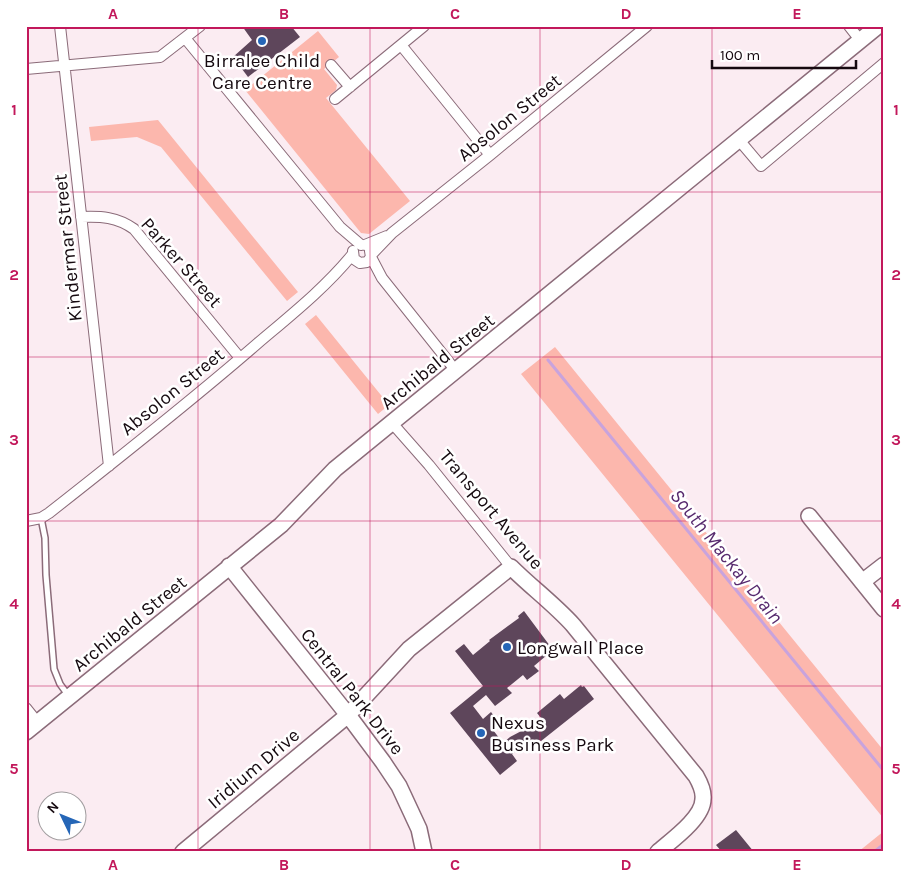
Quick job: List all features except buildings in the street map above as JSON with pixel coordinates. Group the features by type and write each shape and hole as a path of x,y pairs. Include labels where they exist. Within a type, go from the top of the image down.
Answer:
{"street":[{"name":"Kindermar Street","path":"60,26 109,466"},
{"path":"26,69 160,57 200,26"},
{"path":"334,100 424,26"},
{"name":"Absolon Street","path":"26,521 41,518 109,466 334,278 366,260 392,233 490,156 647,26"},
{"path":"849,26 860,40"},
{"name":"Archibald Street","path":"32,728 281,525 335,469 878,26"},
{"path":"185,38 340,227 368,248 366,260"},
{"path":"401,45 490,156"},
{"path":"738,140 761,166 884,63"},
{"path":"331,65 350,87"},
{"name":"Parker Street","path":"81,218 107,217 124,222 134,229 240,358"},
{"path":"340,227 354,259 366,260 456,371"},
{"name":"Absolon Street","path":"363,245 392,233"},
{"path":"352,254 356,247 363,245"},
{"name":"Absolon Street","path":"334,278 352,254"},
{"name":"Transport Avenue","path":"392,423 429,465 510,567 573,625 696,776 702,788 704,799 701,808 683,831 658,852"},
{"path":"809,516 884,609"},
{"path":"862,582 884,565"},
{"name":"Central Park Drive","path":"230,566 348,715 399,786 419,829 424,852"},
{"path":"348,715 409,649 510,567"},
{"path":"26,708 32,728"},
{"name":"Iridium Drive","path":"183,852 348,715"}],"lane":[{"path":"41,518 45,538 54,669 60,684 70,697"}],"shaded area":[{"path":"318,31 339,57 324,69 337,85 336,90 326,98 410,201 369,234 361,233 245,90"},
{"path":"158,120 298,292 287,301 161,147 137,137 91,141 89,127"},
{"path":"316,315 389,405 378,414 305,324"},
{"path":"555,347 884,751 884,819 521,374"},
{"path":"884,831 884,852 858,852"}],"waterway":[{"name":"South Mackay Drain","path":"548,360 884,771"},
{"path":"874,852 884,844"}],"place":[{"name":"Birralee Child Care Centre","path":"262,41"},
{"name":"Longwall Place","path":"507,647"},
{"name":"Nexus Business Park","path":"481,733"}]}
